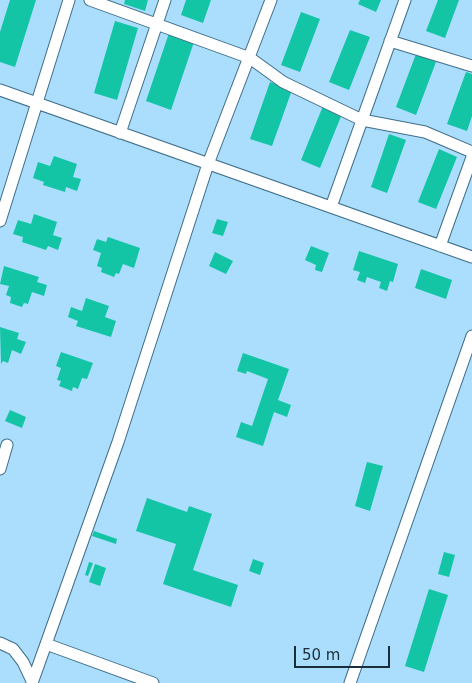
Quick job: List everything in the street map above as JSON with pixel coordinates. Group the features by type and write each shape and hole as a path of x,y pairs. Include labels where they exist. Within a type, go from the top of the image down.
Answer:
{"street":[{"path":"0,221 69,0"},
{"path":"90,0 250,58 283,82 362,120 424,132 472,152"},
{"path":"120,133 165,0"},
{"path":"32,682 118,442 208,164 272,0"},
{"path":"331,208 405,0"},
{"path":"390,41 472,66"},
{"path":"0,90 472,257"},
{"path":"440,246 472,157"},
{"path":"350,683 472,336"},
{"path":"0,469 7,445"},
{"path":"0,643 13,649 23,662 32,682"},
{"path":"46,644 153,683"}],"building":[{"path":"10,0 36,0 15,67 0,62 0,32"},
{"path":"125,0 148,0 145,11 124,4"},
{"path":"186,0 211,0 203,23 181,15"},
{"path":"360,0 381,0 376,12 358,4"},
{"path":"438,0 459,0 445,38 426,31"},
{"path":"301,12 320,19 300,72 281,65"},
{"path":"115,21 138,28 117,100 94,93"},
{"path":"170,30 195,39 171,110 146,101"},
{"path":"350,30 370,37 349,90 329,82"},
{"path":"416,54 436,62 416,115 396,107"},
{"path":"466,72 472,74 472,116 467,131 447,124"},
{"path":"270,82 292,90 272,146 250,139"},
{"path":"323,106 342,114 320,168 301,160"},
{"path":"389,134 406,140 387,193 371,187"},
{"path":"439,149 457,157 436,209 418,202"},
{"path":"54,156 77,164 73,177 81,179 77,191 66,187 65,192 43,185 44,182 33,178 38,162 50,166"},
{"path":"34,214 57,222 53,235 62,238 58,250 48,246 46,250 22,242 23,237 13,234 18,220 31,224"},
{"path":"217,219 228,222 223,236 212,233"},
{"path":"108,237 140,248 134,268 123,264 119,274 116,273 114,277 101,272 102,268 97,266 101,253 93,250 97,239 106,242"},
{"path":"311,246 329,253 322,272 315,270 316,265 305,260"},
{"path":"359,251 398,264 393,282 390,281 387,291 379,288 381,282 367,277 365,283 357,280 360,272 353,270"},
{"path":"215,252 233,261 226,274 209,266"},
{"path":"4,266 39,277 37,282 47,285 44,296 32,292 28,304 24,303 22,307 10,303 11,297 6,295 9,286 0,284"},
{"path":"421,269 452,280 446,299 415,288"},
{"path":"86,298 109,306 105,317 116,321 111,337 76,326 78,321 68,317 71,307 82,311"},
{"path":"0,327 19,333 17,339 26,342 21,354 12,350 8,363 3,361 1,364"},
{"path":"61,352 93,363 87,379 82,378 78,389 73,387 72,391 59,386 61,381 57,380 61,368 56,366"},
{"path":"243,353 289,369 278,400 291,405 287,417 274,412 263,446 236,437 241,422 252,426 268,379 247,371 246,374 237,371"},
{"path":"10,410 26,417 22,428 5,421"},
{"path":"367,462 383,466 370,511 355,506"},
{"path":"147,498 187,512 189,506 212,514 193,570 238,585 231,607 163,584 176,544 136,531"},
{"path":"94,531 117,539 116,544 92,536"},
{"path":"444,552 455,555 449,577 438,574"},
{"path":"253,559 264,563 260,575 249,571"},
{"path":"89,562 93,563 88,576 85,575"},
{"path":"95,564 106,568 100,586 89,582"},
{"path":"429,589 448,595 424,672 405,666"}]}
